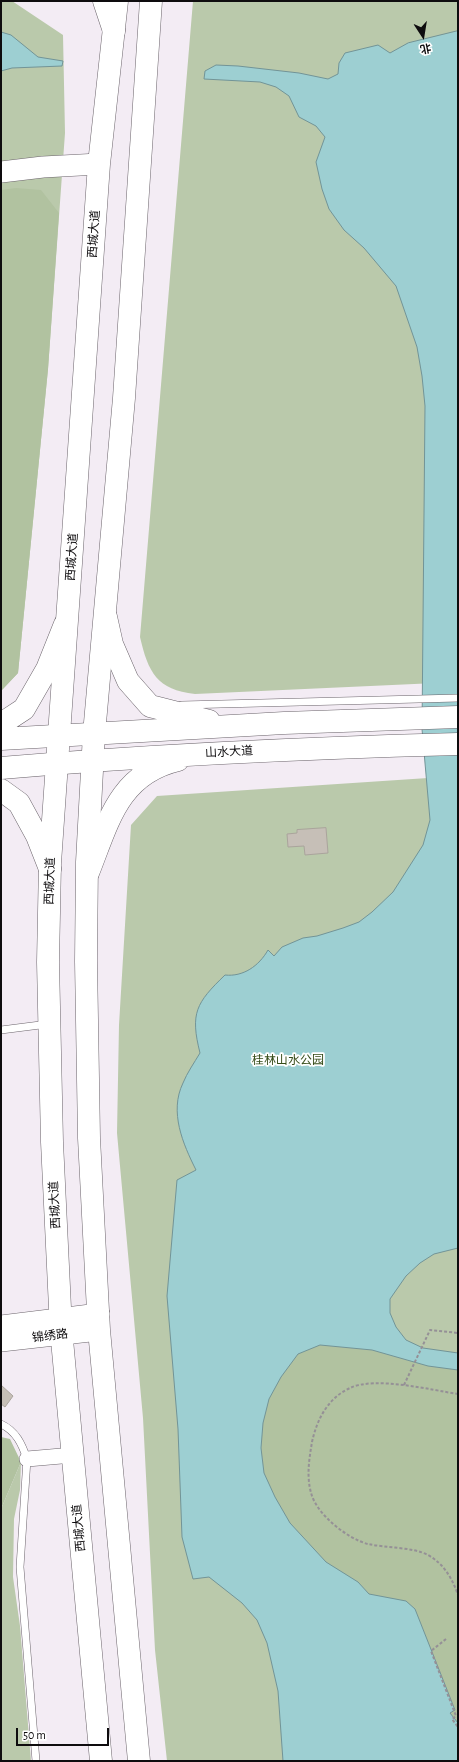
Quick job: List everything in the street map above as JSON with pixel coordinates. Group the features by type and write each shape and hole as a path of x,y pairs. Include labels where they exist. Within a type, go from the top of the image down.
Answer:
{"main road":[{"path":"104,1 114,31"},
{"name":"西城大道","path":"100,1761 61,1326 52,1142 48,962 50,869 99,170 117,1"},
{"path":"138,1761 99,1322 89,1138 87,876 92,760 124,398 151,1"},
{"path":"149,30 162,1"},
{"path":"105,613 112,644 128,681 150,706 187,716 235,726"},
{"path":"1,724 24,709 47,669 68,618"},
{"path":"1,740 235,726 458,717"},
{"name":"山水大道","path":"1,768 92,760 208,753 458,744"},
{"path":"87,876 118,799 135,782 168,763 208,753"},
{"path":"1,790 18,803 38,836 50,869"}],"street":[{"path":"1,172 43,167 99,170"},
{"path":"1,179 99,170"},
{"name":"锦绣路","path":"1,1326 61,1326 99,1322"},
{"name":"锦绣路","path":"1,1341 61,1326"},
{"path":"27,1459 73,1455"}],"lane":[{"path":"150,706 458,698"},
{"path":"1,1030 50,1024"},
{"path":"1,1424 18,1437 23,1445 27,1459 20,1567 36,1761"}],"path":[{"path":"404,1386 430,1330 458,1333"},
{"path":"458,1394 404,1386 373,1384 355,1386 339,1393 320,1416 312,1443 308,1464 309,1480 313,1497 333,1525 349,1536 367,1544 426,1554 441,1563 452,1578 458,1595"},
{"path":"446,1639 431,1651 456,1716 452,1719 458,1727"}],"green space":[{"path":"1,1 12,1 63,35 65,133 48,369 18,673 1,691"},
{"path":"193,1 458,1 458,682 195,694 182,692 163,683 156,677 147,660 140,637"},
{"path":"16,188 41,190 59,213 48,369 18,673 1,691 1,190"},
{"name":"桂林山水公园","path":"458,776 458,1761 167,1761 155,1650 143,1418 117,1133 119,1025 131,825 157,796"},
{"path":"320,1345 372,1350 428,1366 458,1370 458,1723 450,1713 455,1709 415,1609 369,1594 358,1582 326,1562 290,1523 275,1497 264,1473 261,1448 263,1423 269,1399 281,1377 298,1354"},
{"path":"1,1437 10,1439 21,1462 1,1509"},
{"path":"21,1462 20,1490 14,1519 13,1577 20,1626 31,1761 1,1761 1,1509"}],"water":[{"path":"458,31 458,1248 434,1254 420,1263 406,1276 390,1299 390,1313 396,1327 406,1340 423,1348 458,1353 458,1370 428,1366 372,1350 320,1345 298,1354 281,1377 269,1399 263,1423 261,1448 264,1473 275,1497 290,1523 326,1562 358,1582 369,1594 406,1601 415,1609 455,1710 450,1713 458,1723 458,1761 283,1761 278,1691 267,1643 257,1620 242,1603 209,1577 193,1579 182,1537 178,1429 167,1296 177,1180 196,1170 182,1139 179,1128 177,1105 183,1083 200,1053 197,1039 196,1018 198,1010 207,993 225,975 238,974 250,969 260,961 268,950 274,956 282,947 303,938 317,936 359,922 393,892 423,845 430,820 422,729 425,406 417,347 396,286 364,248 344,230 329,209 322,189 316,162 325,137 316,126 299,117 289,96 276,87 260,82 204,79 205,71 216,65 299,73 328,79 338,74 339,63 345,53 378,45 390,53 408,43"},
{"path":"1,32 11,35 38,57 63,61 62,66 12,68 1,71"}],"building":[{"path":"326,828 328,853 305,855 304,846 288,847 287,834 297,833 297,830"},
{"path":"1,1385 13,1396 5,1407 1,1404"}]}
